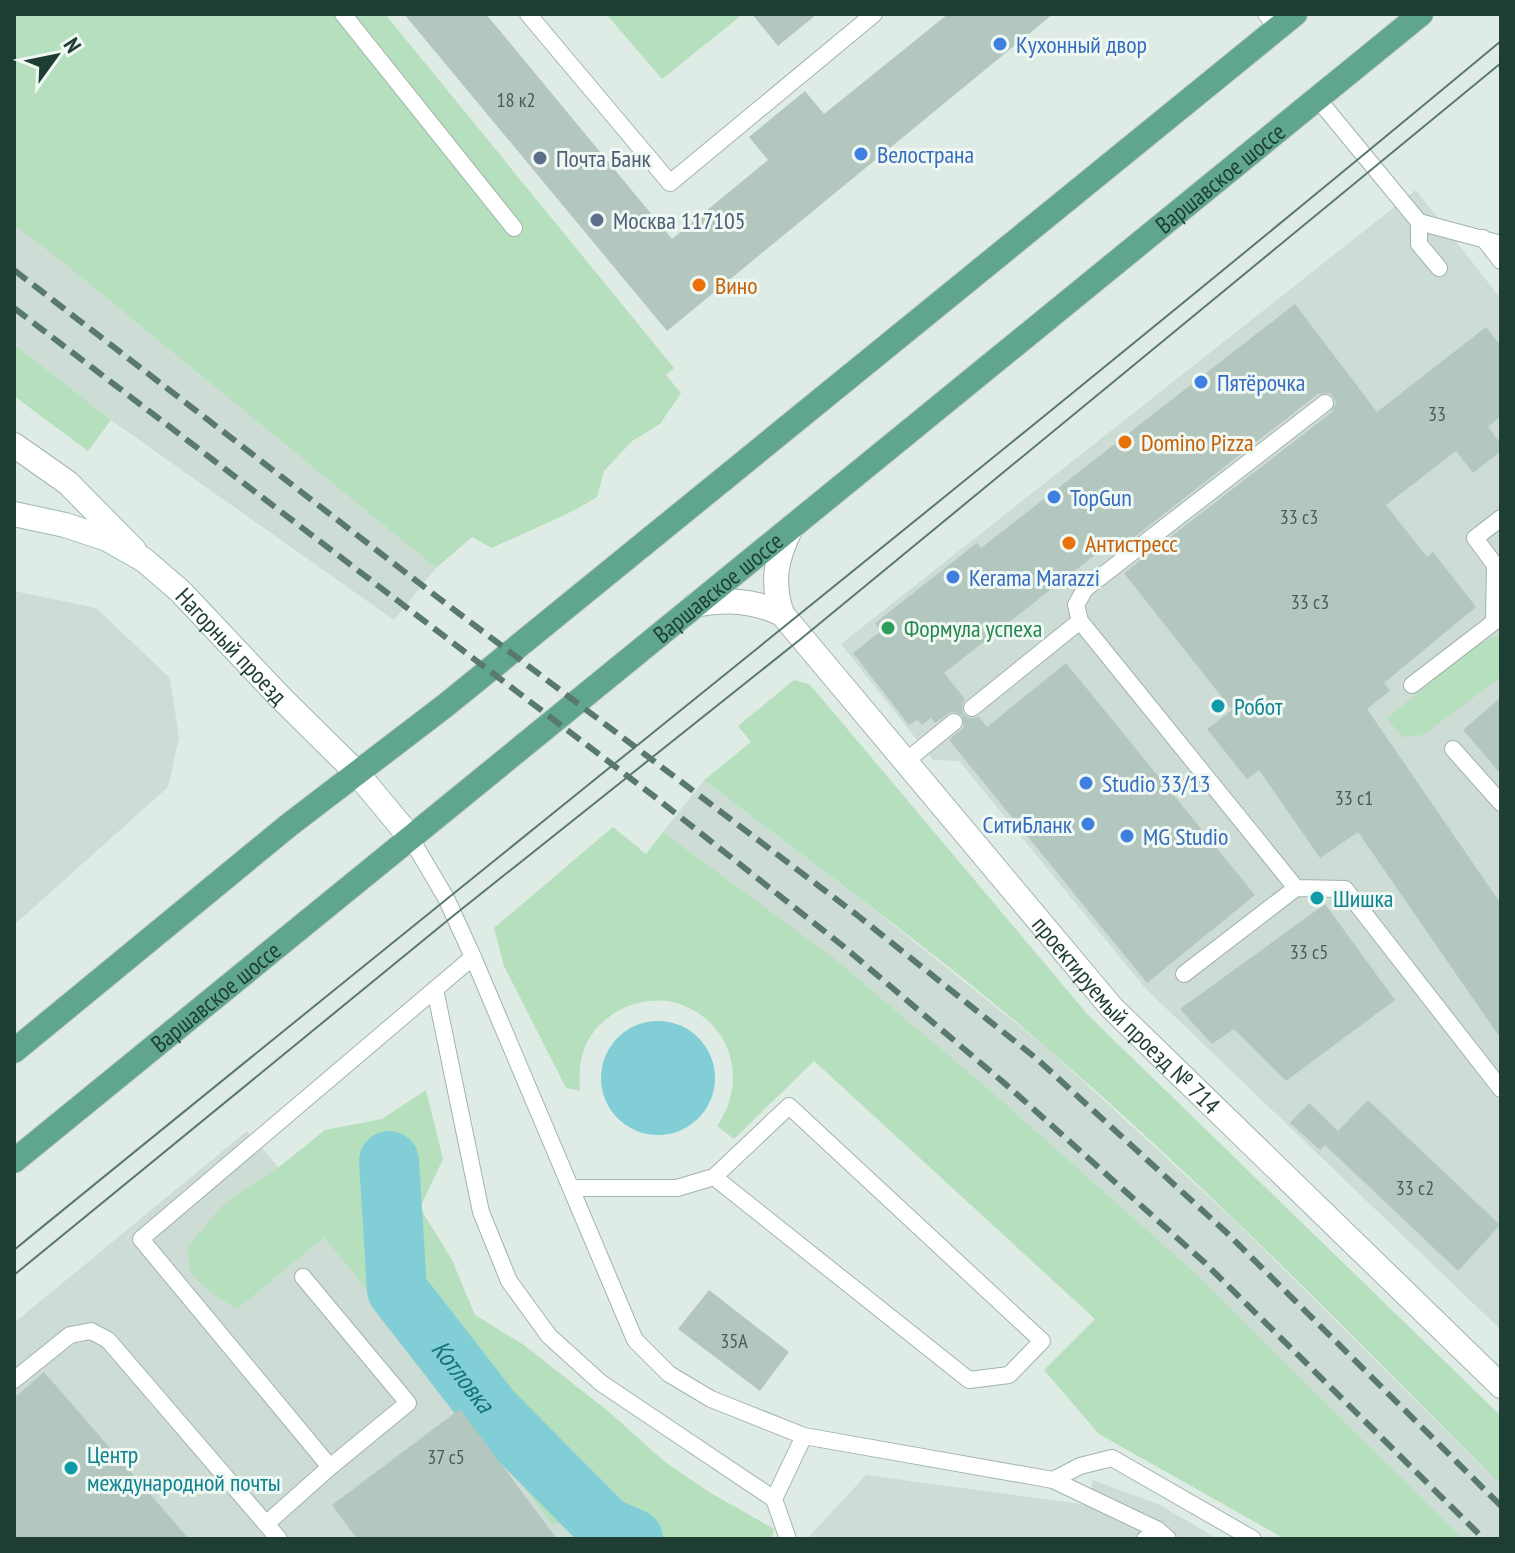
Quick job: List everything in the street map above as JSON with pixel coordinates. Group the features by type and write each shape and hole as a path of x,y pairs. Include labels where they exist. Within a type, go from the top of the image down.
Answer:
{"main road":[{"name":"Варшавское шоссе","path":"14,1161 1421,14"},
{"path":"14,1051 356,772 455,698 1279,19"}],"street":[{"path":"14,445 68,483 144,560"},
{"name":"Нагорный проезд","path":"15,513 107,539 144,560 180,591 356,772 410,837"},
{"name":"проектируемый проезд № 714","path":"791,528 779,553 774,577 782,614 1112,1008 1501,1386"},
{"path":"695,605 744,601 782,614"}],"lane":[{"path":"343,14 514,228"},
{"path":"528,14 670,183 874,14"},
{"path":"1317,98 1419,222 1501,244"},
{"path":"1419,222 1419,244 1439,268"},
{"path":"1483,238 1501,261"},
{"path":"1296,888 1080,621 1076,605 1085,589 1325,403"},
{"path":"1412,685 1494,622 1495,565 1475,538 1501,518"},
{"path":"972,708 1080,621"},
{"path":"906,761 954,722"},
{"path":"1453,749 1501,803"},
{"path":"410,837 446,898 473,957 635,1340 669,1374 711,1399 804,1436 1053,1480 1157,1536"},
{"path":"1184,974 1296,888 1345,889 1501,1089"},
{"path":"330,1467 141,1239 473,957"},
{"path":"435,989 481,1212 509,1281 549,1336 601,1383 774,1499 788,1539"},
{"path":"571,1188 677,1188 714,1177 789,1106 1042,1341 1009,1375 969,1380 714,1177"},
{"path":"266,1524 408,1403 303,1277"},
{"path":"14,1380 70,1335 91,1331 108,1340 279,1539"},
{"path":"774,1499 804,1436"},
{"path":"1053,1480 1080,1466 1112,1458 1253,1539"}],"shaded area":[{"path":"1416,190 1501,299 1501,1330 1146,989 959,761 933,760 841,644"},
{"path":"14,225 436,568 394,620 111,420 14,344"},
{"path":"14,591 96,608 170,678 179,738 168,787 14,925"},
{"path":"704,780 866,903 1047,1048 1236,1222 1501,1485 1501,1539 1463,1539 1194,1272 1000,1099 834,958 663,832"},
{"path":"247,1131 600,1539 14,1539 14,1323"},
{"path":"866,1475 1088,1505 1093,1480 1160,1505 1218,1539 807,1539"}],"green space":[{"path":"14,14 385,14 674,368 666,375 681,393 660,424 632,441 604,471 597,497 492,548 472,537 436,568 14,225"},
{"path":"606,14 743,14 662,79"},
{"path":"14,344 111,420 88,451 14,396"},
{"path":"1501,634 1501,677 1423,735 1402,737 1387,718 1476,646"},
{"path":"794,680 809,684 1088,1015 1501,1416 1501,1485 1278,1262 1106,1100 964,979 704,780 751,742 738,726"},
{"path":"613,827 646,854 663,832 834,958 1000,1099 1194,1272 1463,1539 1285,1539 1099,1434 1044,1370 1095,1319 814,1061 734,1139 717,1126 726,1110 733,1076 725,1044 716,1029 703,1017 687,1007 657,1000 627,1007 601,1023 584,1049 580,1091 566,1088 504,966 494,928"},
{"path":"426,1090 443,1159 420,1208 452,1260 475,1315 524,1345 609,1412 665,1462 709,1492 774,1529 772,1539 596,1539 584,1523 552,1524 455,1396 324,1237 237,1309 214,1295 191,1273 187,1248 220,1208 240,1192 274,1171 325,1130 382,1119"}],"water":[{"path":"658,1021 690,1030 706,1046 715,1078 706,1110 690,1126 658,1135 626,1126 610,1110 601,1078 610,1046 626,1030"}],"building":[{"path":"404,14 486,14 672,239 768,160 749,137 805,91 824,114 948,14 1053,14 667,331"},
{"path":"752,14 817,14 778,46"},
{"path":"1295,304 1377,412 1486,327 1501,346 1501,416 1488,427 1501,444 1501,451 1473,473 1456,451 1386,505 1427,557 1433,552 1476,607 1384,683 1390,691 1367,709 1501,904 1501,1039 1358,832 1320,858 1259,770 1247,779 1207,729 1232,710 1124,573 1332,412 1336,402 1330,393 1318,394 1110,556 1104,548 944,673 965,699 963,714 969,718 979,717 987,727 1066,663 1255,895 1147,983 949,740 964,727 962,715 952,711 935,723 931,718 922,725 917,720 909,725 853,653 881,631 875,623 977,543 981,548"},
{"path":"1501,697 1501,774 1463,730"},
{"path":"1325,904 1395,1000 1286,1081 1234,1029 1212,1044 1180,1009"},
{"path":"1368,1100 1500,1225 1458,1271 1325,1145 1320,1150 1290,1123 1309,1103 1338,1131"},
{"path":"709,1290 789,1352 760,1391 678,1329"},
{"name":"Центр международной почты","path":"44,1372 189,1539 14,1539 14,1398"},
{"path":"460,1409 557,1539 357,1539 332,1505"}],"waterway":[{"name":"Котловка","path":"389,1161 397,1290 491,1411 606,1527 633,1539"}],"tram line":[{"path":"14,1250 1131,345 1501,41"},
{"path":"14,1275 453,916 802,638 1501,63"}],"railway":[{"path":"14,270 432,593 857,915 1037,1059 1226,1232 1501,1506"},
{"path":"14,308 655,797 843,946 1010,1088 1204,1262 1484,1539"}],"place":[{"name":"Кухонный двор","path":"1000,44"},
{"name":"Велострана","path":"861,154"},
{"name":"Почта Банк","path":"540,158"},
{"name":"Москва 117105","path":"597,220"},
{"name":"Вино","path":"699,285"},
{"name":"Пятёрочка","path":"1201,382"},
{"name":"Domino Pizza","path":"1125,442"},
{"name":"TopGun","path":"1054,497"},
{"name":"Антистресс","path":"1069,543"},
{"name":"Kerama Marazzi","path":"953,577"},
{"name":"Формула успеха","path":"888,628"},
{"name":"Робот","path":"1218,706"},
{"name":"Studio 33/13","path":"1086,783"},
{"name":"СитиБланк","path":"1088,824"},
{"name":"MG Studio","path":"1127,836"},
{"name":"Шишка","path":"1317,898"},
{"name":"Центр международной почты","path":"71,1468"}]}
